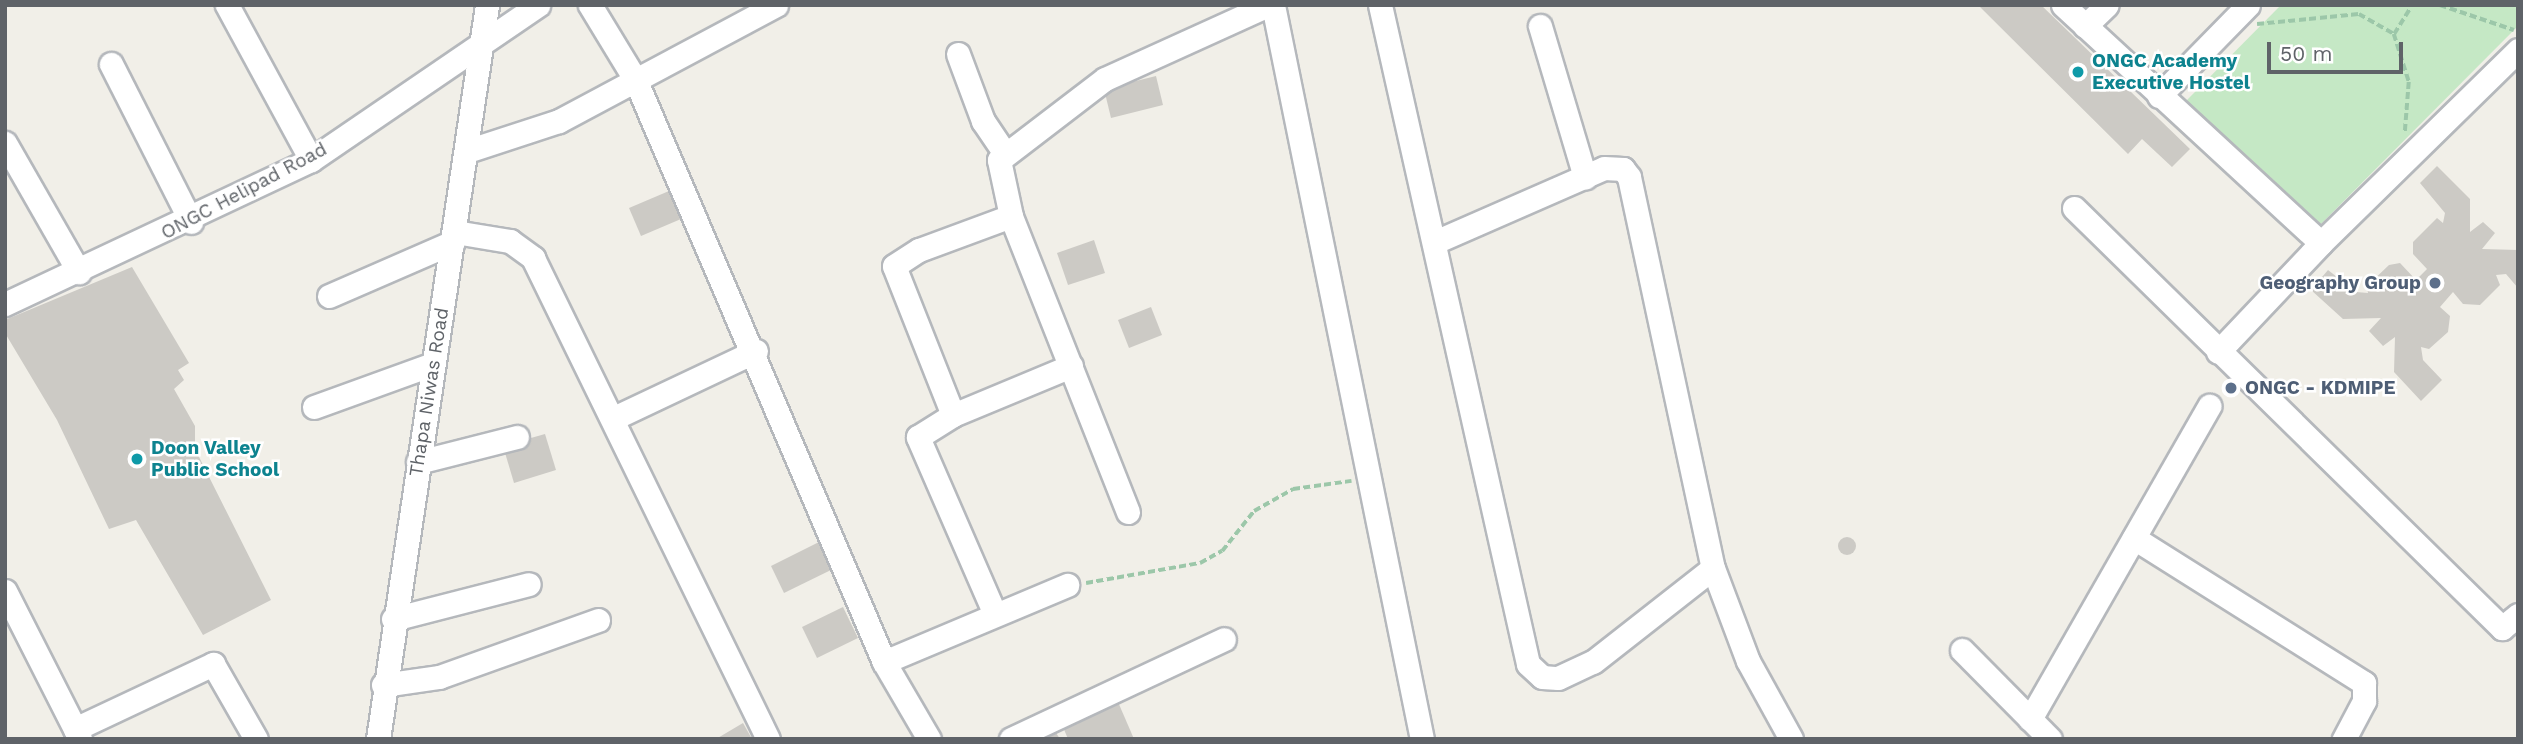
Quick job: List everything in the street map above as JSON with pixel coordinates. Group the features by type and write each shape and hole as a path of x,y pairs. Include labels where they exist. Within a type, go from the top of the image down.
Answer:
{"street":[{"path":"227,5 311,160"},
{"name":"Thapa Niwas Road","path":"378,739 383,685 454,237 487,5"},
{"name":"ONGC Helipad Road","path":"5,304 191,222 311,160 483,46 538,5"},
{"path":"590,5 635,79 756,351 884,662 929,739"},
{"path":"467,151 559,121 776,5"},
{"path":"1128,512 1010,216 999,170 1004,152 1105,79 1270,5 1422,739"},
{"path":"1381,5 1528,664 1542,677 1558,678 1593,662 1713,568"},
{"path":"2063,5 2321,243"},
{"path":"2085,26 2107,5"},
{"path":"2159,96 2248,5"},
{"path":"1540,26 1585,177"},
{"path":"2218,352 2321,243 2518,50"},
{"path":"958,54 983,121 1004,152"},
{"path":"111,64 191,222"},
{"path":"5,143 79,272"},
{"path":"1434,242 1614,167 1629,177 1713,568 1748,662 1791,739"},
{"path":"2074,208 2502,628 2518,615"},
{"path":"953,415 894,266 919,250 1010,216"},
{"path":"330,296 454,237 510,241 528,251 614,418 768,739"},
{"path":"614,418 756,351"},
{"path":"314,407 433,364"},
{"path":"994,612 918,446 924,430 953,415 1071,366"},
{"path":"2030,719 2209,406"},
{"path":"418,462 517,437"},
{"path":"2134,538 2364,683 2364,701 2344,739"},
{"path":"393,619 529,584"},
{"path":"884,662 994,612 1067,585"},
{"path":"5,591 78,734 213,664 256,739"},
{"path":"383,685 439,677 598,620"},
{"path":"1011,739 1224,639"},
{"path":"1962,650 2050,739"}],"path":[{"path":"2394,34 2410,6 2429,5"},
{"path":"2440,5 2518,30"},
{"path":"2224,30 2318,13 2359,14 2394,34 2409,82 2402,163"},
{"path":"1067,585 1200,563 1222,551 1254,511 1293,489 1325,481 1369,481"}],"green space":[{"path":"2281,5 2518,5 2518,26 2319,226 2186,101"}],"building":[{"name":"ONGC Academy Executive Hostel","path":"1978,5 2041,5 2190,149 2172,167 2142,139 2128,154"},
{"path":"1156,76 1163,105 1111,118 1104,89"},
{"name":"Geography Group","path":"2437,166 2470,199 2470,232 2483,222 2495,233 2482,249 2518,250 2518,288 2506,274 2496,275 2500,285 2480,305 2463,304 2453,292 2440,307 2450,316 2448,332 2429,349 2421,347 2423,360 2442,380 2421,401 2394,372 2395,337 2383,346 2369,331 2381,318 2343,319 2311,290 2328,270 2356,292 2368,293 2367,286 2389,265 2400,263 2416,280 2427,269 2413,254 2413,242 2437,218 2443,223 2445,213 2420,183"},
{"path":"669,191 681,219 641,236 629,208"},
{"path":"1094,240 1105,273 1068,285 1057,253"},
{"name":"Doon Valley Public School","path":"132,267 189,363 178,370 184,380 174,389 195,426 195,449 271,600 203,635 136,520 109,529 57,420 5,333 5,320"},
{"path":"1151,307 1162,335 1129,348 1118,320"},
{"path":"545,434 556,470 514,483 503,446"},
{"path":"1843,537 1851,537 1856,546 1854,553 1843,555 1838,550 1838,542"},
{"path":"819,542 833,569 784,593 771,566"},
{"path":"843,607 858,638 817,658 802,627"},
{"path":"1118,702 1134,739 1068,739 1063,727"},
{"path":"743,723 752,739 716,739"},
{"path":"1053,728 1060,739 1035,739"}],"place":[{"name":"ONGC Academy Executive Hostel","path":"2078,72"},
{"name":"Geography Group","path":"2435,283"},
{"name":"ONGC - KDMIPE","path":"2231,388"},
{"name":"Doon Valley Public School","path":"137,459"}]}
